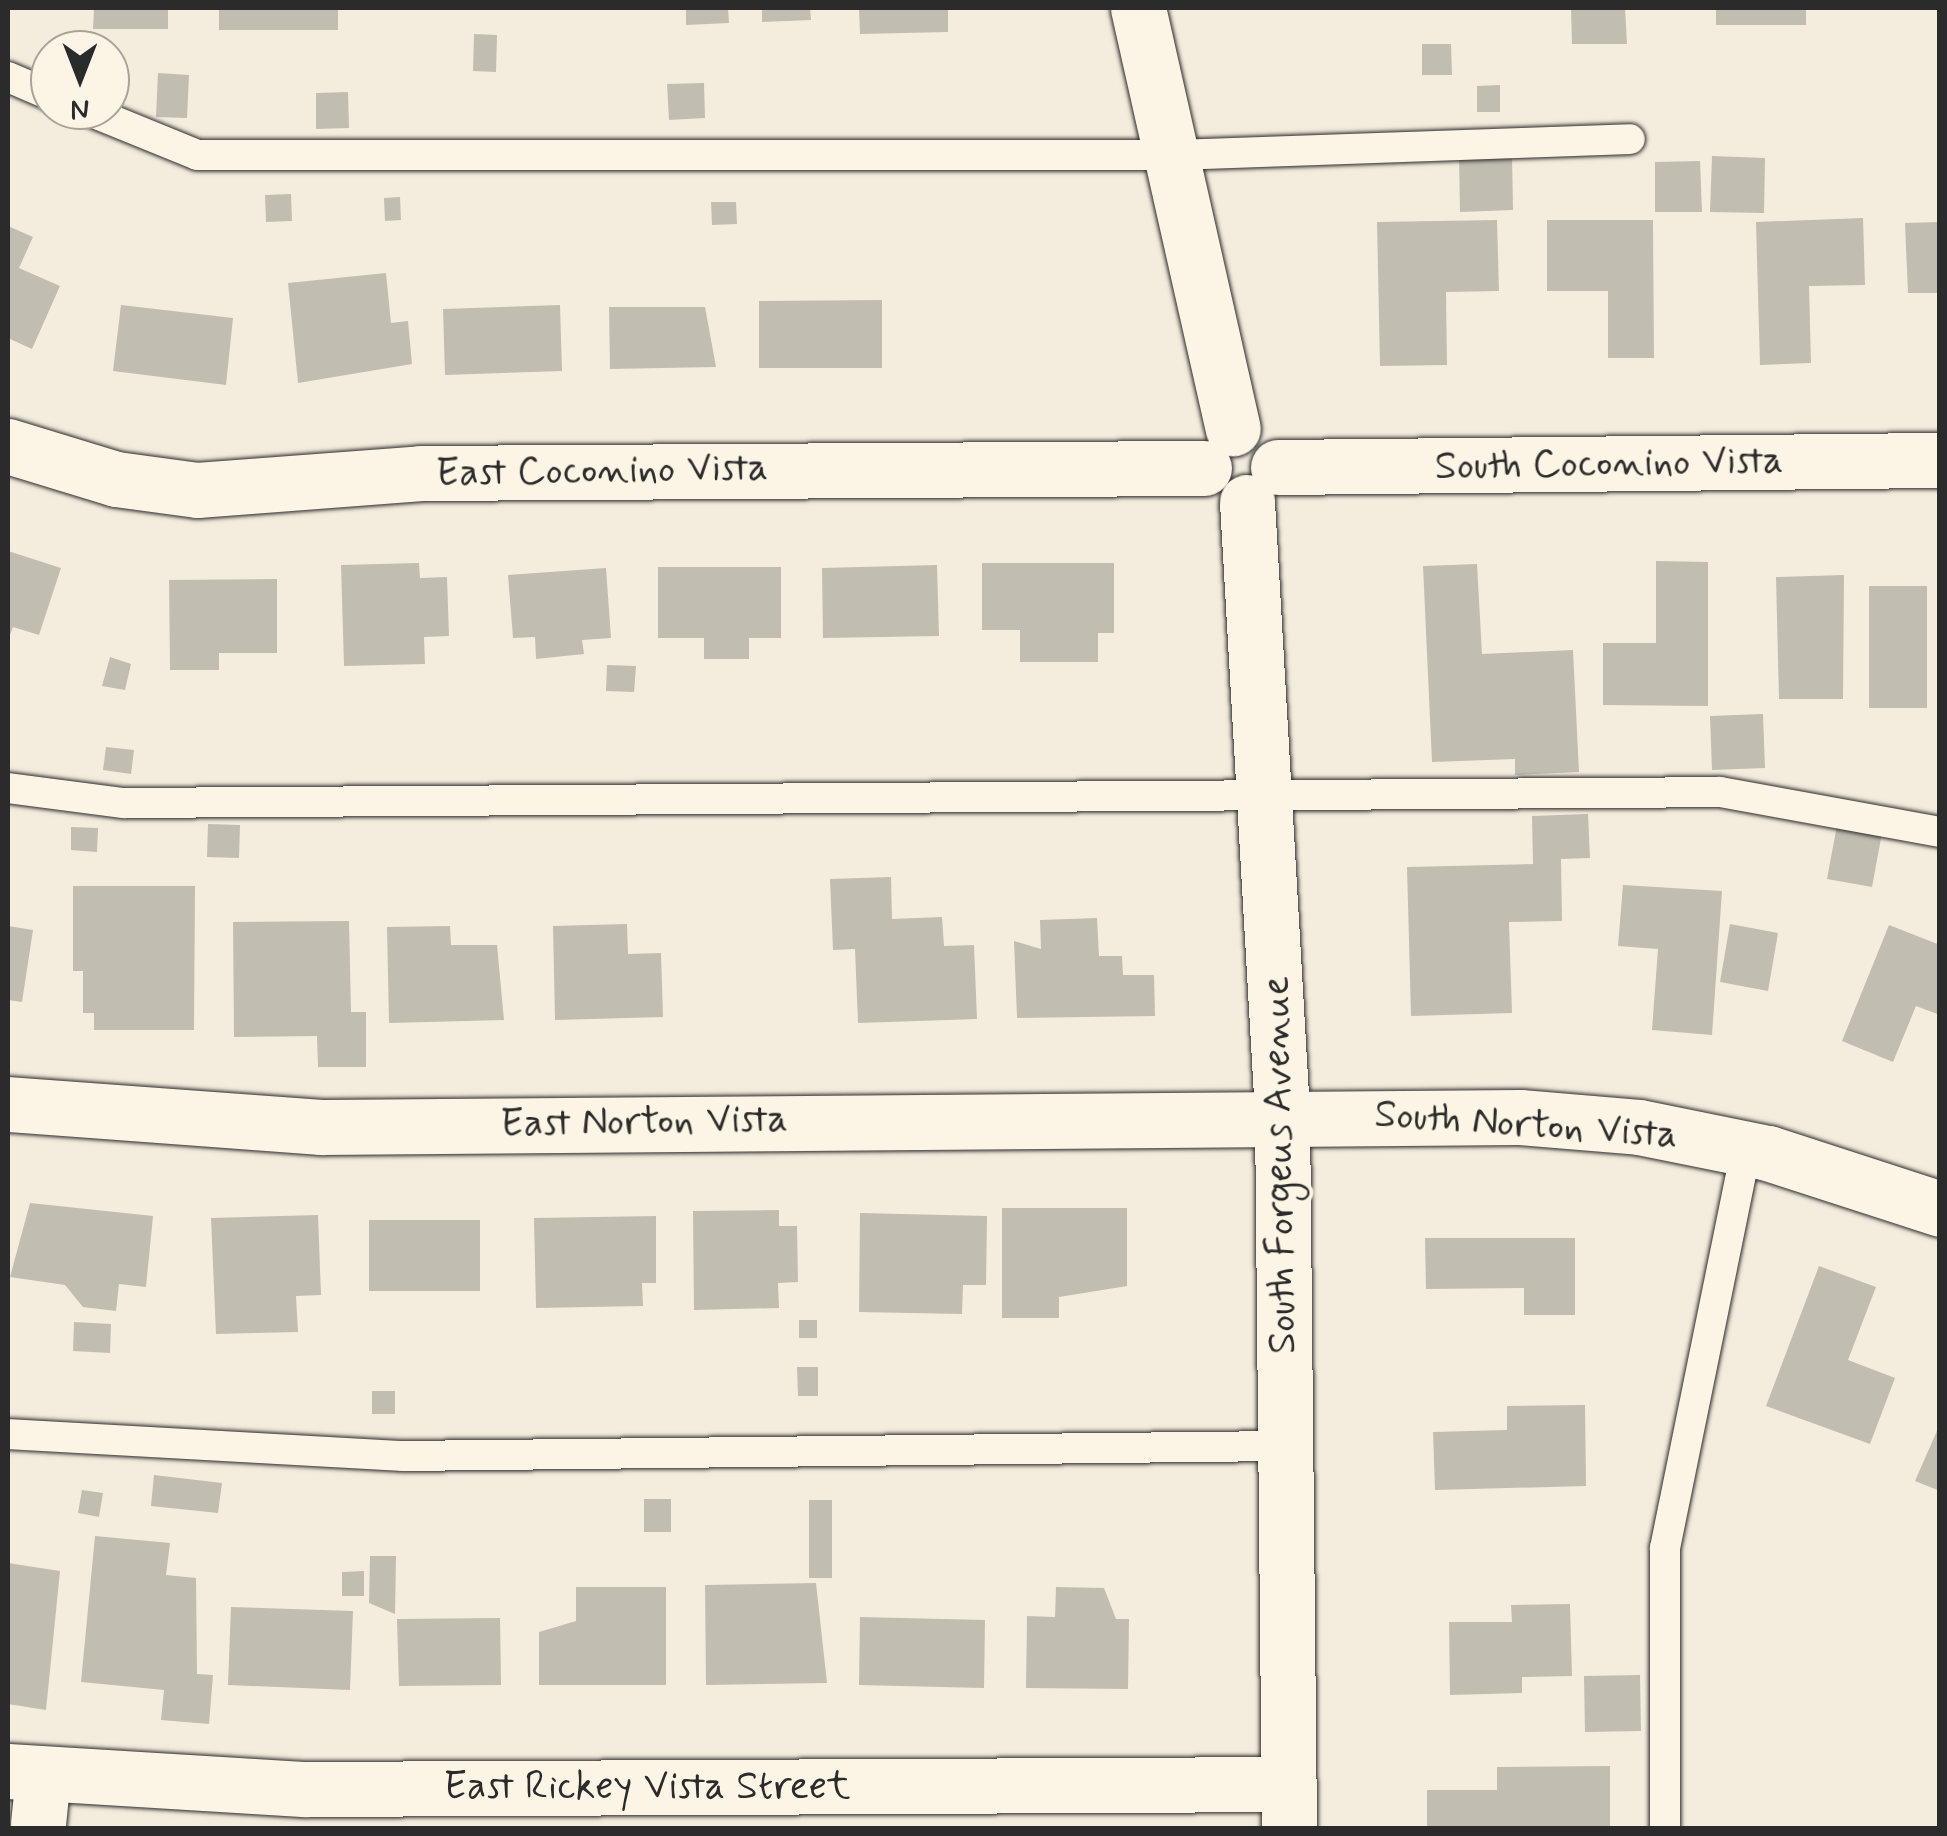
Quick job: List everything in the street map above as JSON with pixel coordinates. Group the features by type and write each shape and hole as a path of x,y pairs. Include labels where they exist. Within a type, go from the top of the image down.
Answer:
{"street":[{"path":"1138,8 1176,155 1218,448 1220,496 1262,484"},
{"name":"East Coconino Vista","path":"8,446 116,479 197,490 440,472 1218,448"},
{"name":"South Coconino Vista","path":"1262,484 1940,460"},
{"name":"South Forgeus Avenue","path":"1262,484 1268,794 1282,1112 1288,1806"},
{"name":"East Norton Vista","path":"8,1104 321,1127 1282,1112"},
{"name":"South Norton Vista","path":"1282,1112 1520,1116 1746,1148 1940,1209"},
{"name":"East Rickey Vista Street","path":"30,1790 306,1789 1288,1806"}],"lane":[{"path":"130,128 197,155 1176,155 1630,138"},
{"path":"8,788 124,803 1720,792 1940,832"},
{"path":"1665,1828 1666,1548 1746,1148"},
{"path":"8,1434 402,1456 1284,1446"}],"building":[{"path":"94,8 168,8 168,29 93,29"},
{"path":"219,8 338,8 338,30 219,30"},
{"path":"686,8 728,8 729,23 686,25"},
{"path":"762,8 810,8 811,20 762,22"},
{"path":"859,8 948,8 948,32 860,34"},
{"path":"1571,8 1625,8 1627,44 1572,44"},
{"path":"1716,8 1806,8 1806,25 1716,25"},
{"path":"474,34 497,35 496,72 473,71"},
{"path":"1422,44 1451,44 1452,75 1422,75"},
{"path":"158,73 189,75 187,118 156,117"},
{"path":"704,83 705,118 669,120 667,84"},
{"path":"1500,85 1500,112 1477,112 1477,86"},
{"path":"348,92 349,128 316,129 316,93"},
{"path":"1512,155 1513,210 1460,212 1459,156"},
{"path":"1712,156 1765,158 1764,213 1710,212"},
{"path":"1700,161 1702,212 1655,212 1655,162"},
{"path":"291,194 292,221 266,222 265,195"},
{"path":"400,197 401,220 385,221 384,198"},
{"path":"711,202 736,202 737,224 712,225"},
{"path":"1863,218 1865,285 1809,286 1811,363 1760,365 1756,222"},
{"path":"1497,220 1499,291 1446,292 1447,365 1380,366 1377,222"},
{"path":"1547,220 1653,220 1654,358 1608,358 1608,291 1547,291"},
{"path":"1940,222 1940,293 1908,293 1905,223"},
{"path":"8,226 33,237 19,268 60,286 32,349 8,338"},
{"path":"386,273 391,323 408,321 412,364 298,383 288,283"},
{"path":"882,300 882,368 759,368 759,301"},
{"path":"121,305 233,318 226,385 113,371"},
{"path":"560,305 562,371 445,375 443,309"},
{"path":"609,307 705,307 716,367 610,369"},
{"path":"8,551 61,568 39,635 13,627 8,640"},
{"path":"1656,561 1708,562 1708,706 1603,705 1603,643 1656,643"},
{"path":"419,563 420,578 447,577 449,636 424,637 425,664 344,666 341,565"},
{"path":"982,563 1114,563 1114,633 1098,633 1098,662 1020,662 1020,630 982,630"},
{"path":"1477,564 1482,654 1573,650 1579,772 1515,775 1515,759 1432,762 1423,566"},
{"path":"937,565 939,636 823,638 822,568"},
{"path":"658,567 781,567 781,638 749,638 749,659 704,659 704,638 658,638"},
{"path":"606,568 611,638 582,640 584,654 536,659 535,637 513,638 508,575"},
{"path":"1844,575 1843,699 1779,699 1776,577"},
{"path":"277,579 277,653 219,653 219,670 170,670 169,580"},
{"path":"1869,586 1927,586 1927,708 1869,708"},
{"path":"110,657 131,664 125,690 102,686"},
{"path":"607,665 636,666 634,692 606,691"},
{"path":"1763,714 1765,768 1712,770 1710,716"},
{"path":"106,747 134,750 131,774 103,770"},
{"path":"1588,814 1590,858 1561,859 1562,921 1509,922 1512,1013 1411,1016 1407,867 1533,864 1532,816"},
{"path":"208,824 240,825 239,858 207,857"},
{"path":"1837,825 1882,833 1872,887 1827,879"},
{"path":"71,827 98,828 97,852 71,850"},
{"path":"891,877 892,919 942,917 944,946 974,945 977,1019 858,1023 855,949 833,950 830,879"},
{"path":"1623,885 1722,891 1712,1035 1652,1030 1658,949 1618,946"},
{"path":"73,886 195,886 194,1030 94,1030 94,1013 83,1013 83,971 73,971"},
{"path":"1097,918 1099,956 1122,956 1123,975 1154,975 1155,1016 1017,1018 1014,941 1041,949 1040,920"},
{"path":"349,921 351,1012 366,1012 366,1067 318,1067 317,1036 234,1037 233,922"},
{"path":"627,924 628,954 661,953 663,1017 555,1020 553,926"},
{"path":"1730,924 1778,933 1768,991 1720,982"},
{"path":"1889,925 1940,945 1940,1015 1916,1006 1893,1062 1842,1041"},
{"path":"8,926 33,930 22,1002 8,1000"},
{"path":"450,926 451,945 497,945 504,1020 389,1023 387,927"},
{"path":"30,1203 153,1216 146,1287 119,1284 116,1311 83,1307 65,1285 10,1277"},
{"path":"1002,1208 1127,1208 1127,1286 1059,1297 1059,1318 1002,1318"},
{"path":"779,1210 779,1226 797,1226 798,1282 778,1283 779,1308 694,1310 693,1211"},
{"path":"860,1213 987,1216 986,1285 963,1285 962,1314 859,1312"},
{"path":"318,1215 321,1295 296,1296 298,1332 216,1334 211,1218"},
{"path":"656,1216 656,1283 642,1283 643,1306 536,1308 534,1218"},
{"path":"369,1220 480,1220 480,1291 369,1291"},
{"path":"1425,1238 1575,1238 1575,1315 1524,1315 1524,1288 1426,1289"},
{"path":"1819,1266 1876,1287 1848,1360 1895,1378 1870,1444 1766,1406"},
{"path":"799,1320 817,1320 817,1338 799,1338"},
{"path":"74,1322 111,1324 110,1353 73,1351"},
{"path":"797,1367 818,1367 818,1396 798,1396"},
{"path":"372,1391 395,1391 395,1414 372,1414"},
{"path":"1585,1405 1586,1486 1435,1490 1433,1432 1507,1430 1507,1406"},
{"path":"1940,1424 1940,1491 1915,1481"},
{"path":"154,1475 222,1483 218,1513 151,1506"},
{"path":"82,1490 103,1493 99,1517 78,1513"},
{"path":"644,1499 671,1499 671,1532 644,1532"},
{"path":"809,1500 832,1500 832,1578 809,1578"},
{"path":"95,1536 170,1543 166,1575 196,1578 197,1674 213,1675 209,1724 161,1720 164,1690 81,1682"},
{"path":"370,1556 396,1556 395,1614 369,1603"},
{"path":"8,1563 60,1571 46,1710 8,1704"},
{"path":"364,1571 364,1596 342,1596 342,1572"},
{"path":"816,1583 827,1683 706,1685 705,1585"},
{"path":"576,1587 666,1587 666,1685 539,1685 539,1632 576,1621"},
{"path":"1056,1587 1104,1588 1116,1619 1129,1619 1128,1689 1026,1688 1027,1616 1055,1617"},
{"path":"1570,1604 1572,1676 1522,1677 1522,1693 1450,1695 1449,1622 1512,1622 1511,1605"},
{"path":"231,1607 353,1611 350,1690 228,1685"},
{"path":"860,1617 985,1620 984,1688 859,1685"},
{"path":"500,1618 501,1685 399,1686 397,1619"},
{"path":"1640,1675 1641,1731 1585,1732 1584,1676"},
{"path":"1610,1766 1610,1828 1427,1828 1427,1790 1497,1790 1497,1767"}]}
